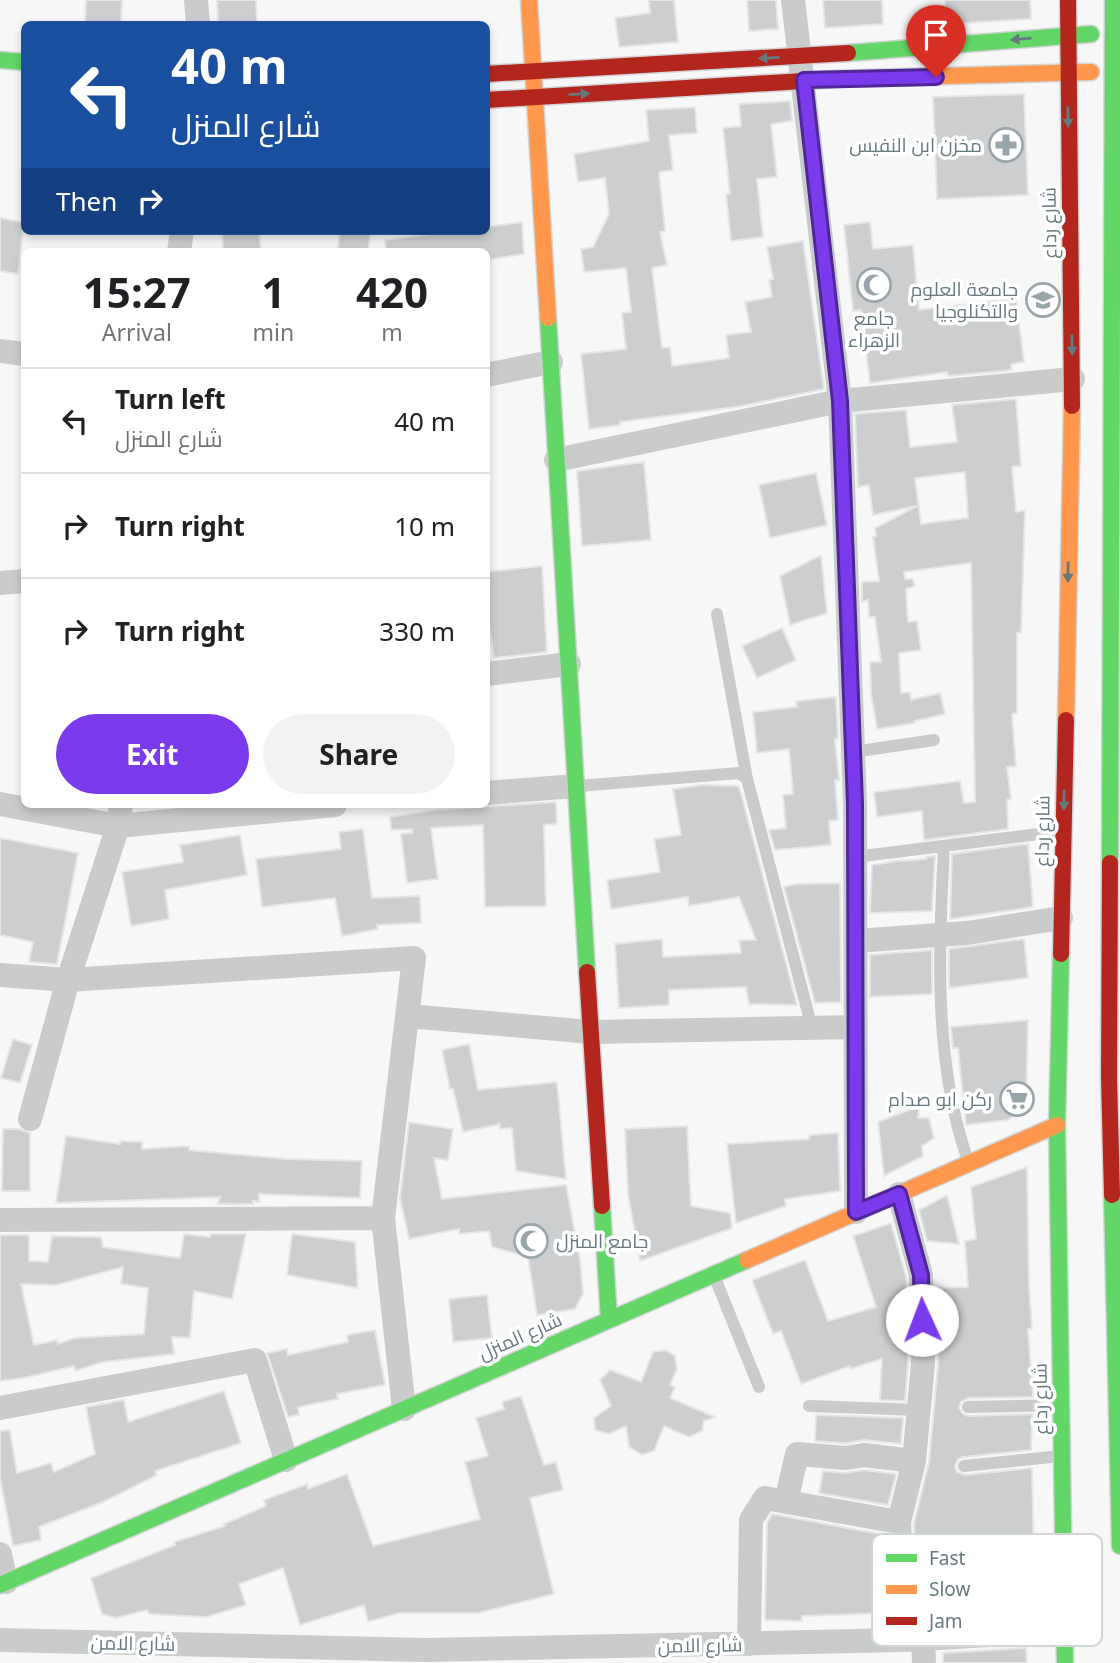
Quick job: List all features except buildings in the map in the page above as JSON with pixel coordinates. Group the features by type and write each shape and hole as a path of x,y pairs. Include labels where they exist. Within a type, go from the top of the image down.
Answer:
{"street":[{"path":"196,0 198,21"},
{"path":"528,0 609,1320"},
{"path":"793,0 840,401 853,752 856,1212"},
{"name":"شارع رداع","path":"1062,1534 1057,1125 1073,379 1068,0"},
{"path":"1113,0 1117,33 1114,1075 1120,1546"},
{"path":"490,100 801,69 1068,35 1117,33"},
{"path":"0,60 21,62"},
{"path":"490,74 533,70 801,69 1068,74 1116,66"},
{"path":"0,351 21,354"},
{"path":"490,374 551,362"},
{"path":"556,460 840,401 1073,379"},
{"path":"0,583 21,581"},
{"path":"490,674 569,664"},
{"path":"490,793 575,786"},
{"path":"0,804 21,806"},
{"path":"44,808 120,815 277,808"},
{"path":"30,1119 68,980 120,815"},
{"path":"855,941 967,933 1061,918"},
{"path":"0,975 68,980 414,958 383,1218 404,1409"},
{"path":"408,1016 591,1032 855,1027"},
{"name":"شارع المنزل","path":"3,1584 1057,1125"},
{"path":"899,1194 921,1275 923,1364 915,1461 899,1522 901,1534"},
{"path":"0,1220 383,1218"},
{"path":"0,1408 255,1360 286,1460"},
{"path":"786,1502 797,1454 846,1458 864,1455 915,1461"},
{"path":"749,1644 751,1520 765,1498 899,1522"},
{"path":"0,1554 3,1584"},
{"name":"شارع الامن","path":"0,1640 425,1650 749,1644 917,1647"}],"lane":[{"path":"717,614 747,779 812,1028"},
{"path":"853,752 934,740"},
{"path":"575,786 739,773 747,779"},
{"path":"855,857 1063,831"},
{"path":"944,846 940,935 942,1031 957,1128 969,1163"},
{"path":"714,1274 759,1387"},
{"path":"968,1407 1061,1405"},
{"path":"809,1406 919,1410"},
{"path":"964,1466 1061,1456"}],"traffic: fast":[{"path":"1110,863 1113,0"},
{"path":"848,53 1091,34"},
{"path":"0,60 21,62"},
{"path":"548,318 587,972"},
{"path":"1061,954 1057,1125 1063,1534"},
{"path":"1112,1195 1120,1546"},
{"path":"602,1206 609,1320"},
{"path":"0,1585 747,1260"},
{"path":"1065,1646 1065,1663"}],"traffic: slow":[{"path":"529,0 548,318"},
{"path":"836,79 1091,72"},
{"path":"1066,720 1072,406"},
{"path":"747,1260 1057,1125"}],"traffic: jam":[{"path":"1068,0 1072,406"},
{"path":"490,74 848,53"},
{"path":"490,100 836,79"},
{"path":"1061,954 1066,720"},
{"path":"1110,863 1109,1077 1112,1195"},
{"path":"587,972 602,1206"}],"place":[{"name":"مخزن ابن النفيس","path":"1006,145"},
{"name":"جامع الزهراء","path":"874,285"},
{"name":"جامعة العلوم والتكنلوجيا","path":"1043,300"},
{"name":"ركن ابو صدام","path":"1017,1099"},
{"name":"جامع المنزل","path":"531,1241"}],"route":[{"path":"922,1320 921,1275 899,1194 856,1212 855,804 840,401 804,80 936,77"}]}
